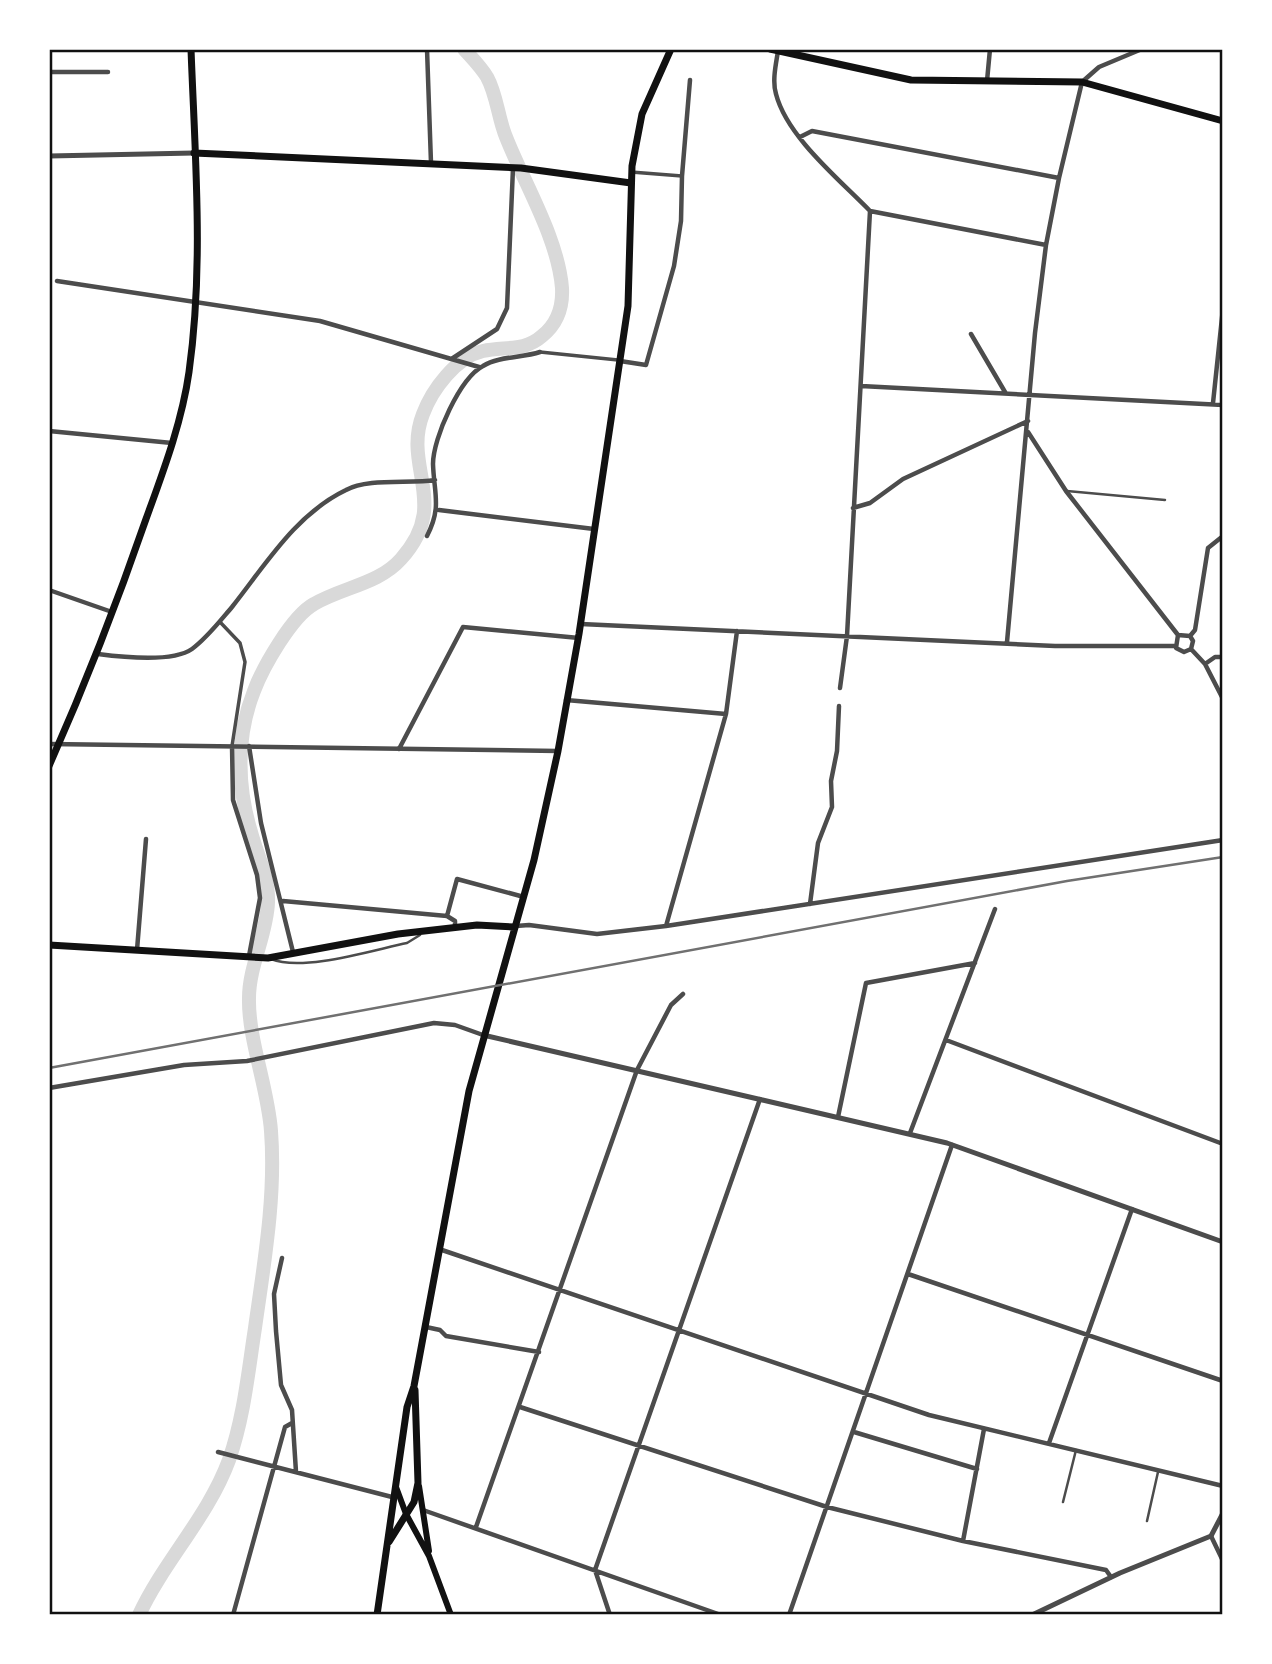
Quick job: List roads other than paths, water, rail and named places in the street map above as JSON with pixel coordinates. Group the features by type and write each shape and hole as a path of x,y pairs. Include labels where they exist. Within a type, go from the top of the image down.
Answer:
{"main road":[{"path":"49,766 113,613 172,443 189,374 197,304 191,49"},
{"path":"377,1615 394,1481 407,1407 414,1386 483,1035 524,897 558,751 579,638 620,361 631,267 631,172 642,114 661,66 671,49"},
{"path":"774,50 911,80 1082,82 1223,121"},
{"path":"194,153 514,168 631,183"},
{"path":"49,945 267,958 398,934 455,928 515,927"},
{"path":"414,1386 418,1483 429,1556"},
{"path":"394,1481 406,1514 429,1556 451,1615"},
{"path":"386,1546 414,1502 418,1483"}],"street":[{"path":"427,49 427,95 432,123 431,165"},
{"path":"987,81 990,49"},
{"path":"1007,642 1046,245 1059,178 1082,82 1099,67 1142,49"},
{"path":"774,50 776,95 782,111 800,137 870,211 1046,245"},
{"path":"49,72 107,72"},
{"path":"57,281 320,321 479,367 540,352 646,365 674,266 681,221 681,176 690,80"},
{"path":"800,137 806,132 1059,178"},
{"path":"49,156 194,153"},
{"path":"455,359 497,329 503,320 509,295 514,168"},
{"path":"631,172 681,176"},
{"path":"840,688 846,636 870,211"},
{"path":"1213,403 1223,308"},
{"path":"971,334 1006,393"},
{"path":"427,536 438,510 435,452 449,411 479,367"},
{"path":"861,386 1223,405"},
{"path":"853,508 870,503 903,479 1028,421"},
{"path":"49,430 172,443"},
{"path":"1027,431 1066,491 1178,635 1190,636"},
{"path":"98,653 122,658 176,655 191,649 220,622 299,523 315,508 354,486 435,480"},
{"path":"438,510 594,529"},
{"path":"1190,636 1195,630 1208,548 1223,536"},
{"path":"49,590 113,613"},
{"path":"220,622 240,643 245,662 234,746 233,800 257,875 260,898 251,957"},
{"path":"580,624 1007,642 1175,646 1184,652 1191,649"},
{"path":"399,749 463,627 579,638"},
{"path":"666,926 726,714 737,631"},
{"path":"1175,646 1178,635"},
{"path":"1190,636 1193,641 1191,649"},
{"path":"1191,649 1205,664 1223,699"},
{"path":"1205,664 1215,657 1223,657"},
{"path":"566,700 726,714"},
{"path":"810,904 818,843 832,807 831,781 837,751 839,706"},
{"path":"49,744 558,751"},
{"path":"249,747 261,823 283,901 293,952"},
{"path":"137,951 146,839"},
{"path":"515,927 529,925 597,934 666,926 1223,839"},
{"path":"447,916 457,879 524,897"},
{"path":"283,901 447,916 455,921 455,928"},
{"path":"910,1133 994,911"},
{"path":"838,1117 866,983 975,963"},
{"path":"476,1527 637,1070 671,1005 683,994"},
{"path":"49,1088 184,1065 247,1061 434,1023 910,1133 952,1145 1223,1242"},
{"path":"946,1040 1223,1144"},
{"path":"610,1615 595,1570 760,1099"},
{"path":"789,1615 868,1394 952,1145"},
{"path":"1049,1443 1132,1209"},
{"path":"439,1249 929,1416 1223,1486"},
{"path":"282,1258 274,1294 276,1331 282,1385 292,1410 295,1430 296,1472"},
{"path":"908,1274 1223,1381"},
{"path":"426,1327 440,1330 446,1336 539,1352"},
{"path":"520,1407 827,1507 963,1541 1106,1570 1111,1577"},
{"path":"233,1615 285,1427 292,1423"},
{"path":"963,1541 985,1429"},
{"path":"854,1432 978,1469"},
{"path":"221,1453 392,1497"},
{"path":"423,1510 721,1615"},
{"path":"1032,1615 1111,1577 1211,1536 1223,1513"},
{"path":"1211,1536 1223,1561"}],"lane":[{"path":"1066,491 1165,500"},
{"path":"267,958 284,963 300,963 407,943 422,933"},
{"path":"293,952 300,963"},
{"path":"1063,1502 1076,1450"},
{"path":"1147,1521 1159,1469"}],"waterway":[{"path":"139,1615 210,1501 229,1460 245,1395 265,1255 271,1205 271,1131 252,1030 249,998 252,974 265,926 268,893 246,815 241,779 241,743 248,708 271,656 305,610 325,598 382,574 401,559 415,539 423,521 424,503 418,433 432,395 446,376 473,354 535,341 552,326 560,308 562,288 559,269 547,230 506,137 487,77 464,49"}],"railway":[{"path":"49,1068 1067,881 1223,857"}]}
